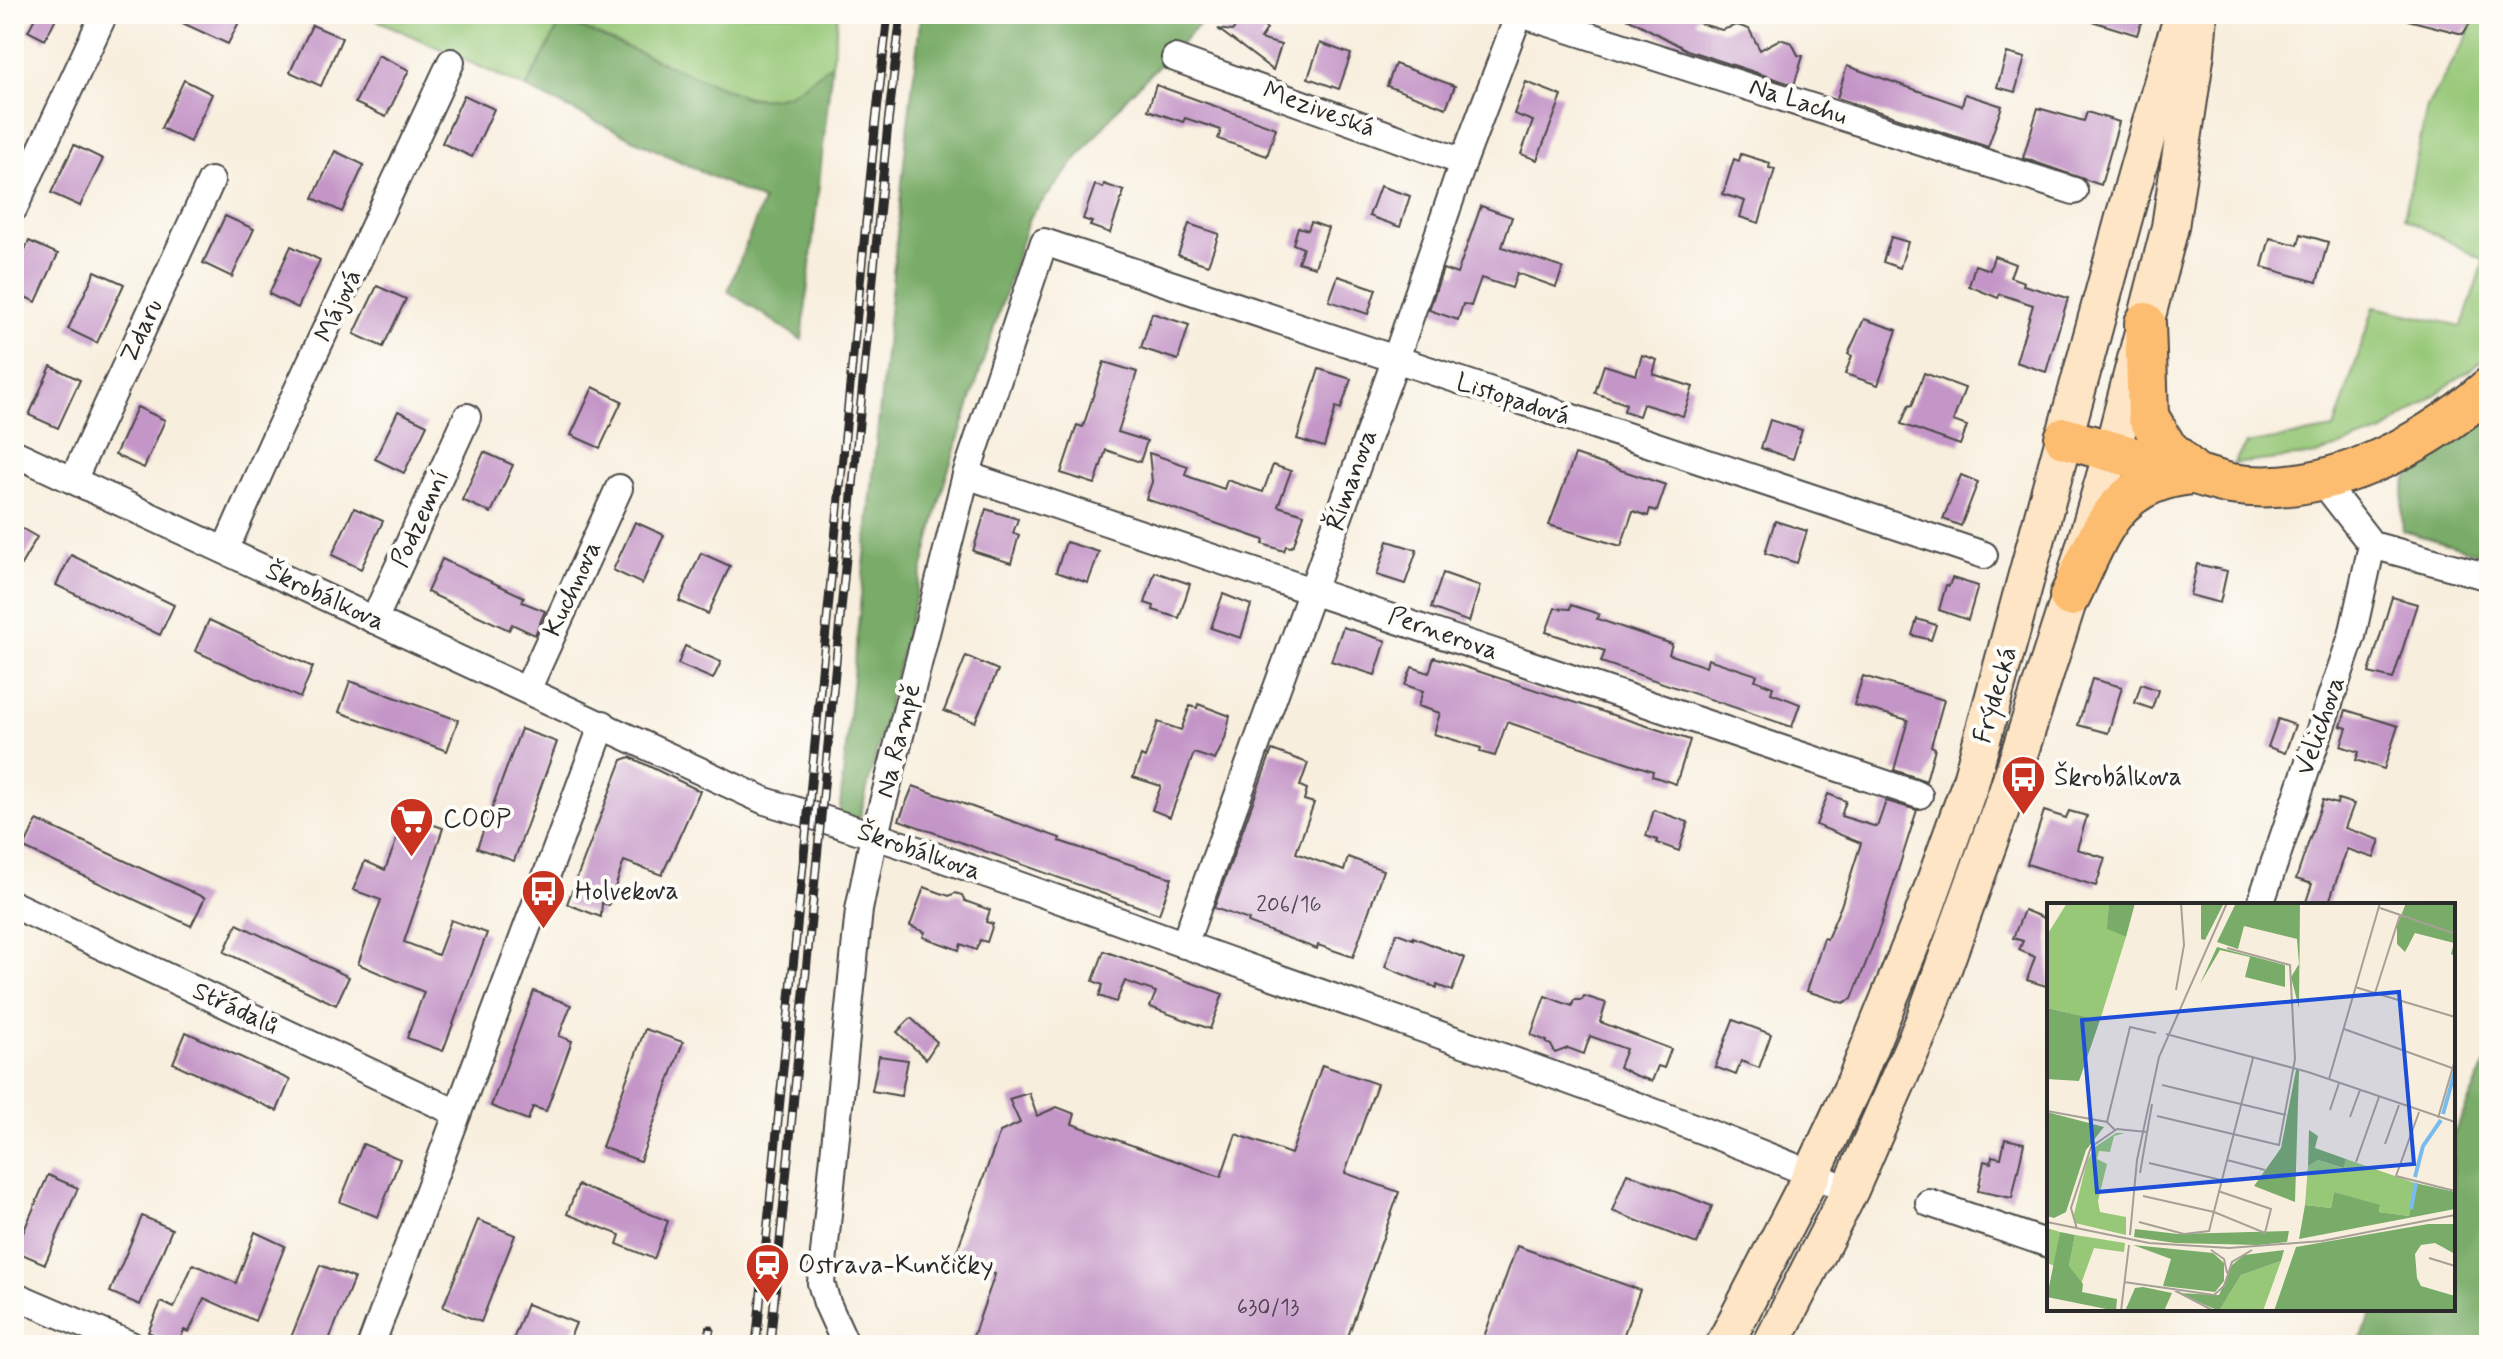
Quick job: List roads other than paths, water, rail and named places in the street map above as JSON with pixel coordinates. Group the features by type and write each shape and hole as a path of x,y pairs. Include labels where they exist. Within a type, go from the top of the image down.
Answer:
{"main road":[{"name":"Frýdecká","path":"1724,1345 1812,1174 1855,1082 1892,994 1970,784 2184,14"},
{"name":"Frýdecká","path":"1771,1345 1850,1190 1924,1021 1967,905 2070,596 2112,452 2170,227 2199,14"},
{"path":"2145,323 2148,416 2166,447 2195,474"},
{"path":"2065,438 2214,481 2251,486 2320,478 2354,470 2401,449 2447,421 2489,388"},
{"path":"2070,596 2108,518 2129,494 2166,477 2195,474"}],"street":[{"path":"14,208 104,14"},
{"name":"Římanova","path":"1184,945 1395,361 1463,162 1520,14"},
{"name":"Na Lachu","path":"1520,14 2074,191"},
{"name":"Meziveská","path":"1175,58 1463,162"},
{"name":"Májová","path":"225,550 451,62"},
{"name":"Zdaru","path":"73,480 211,181"},
{"name":"Listopadová","path":"1044,242 1984,555"},
{"name":"Na Rampě","path":"846,1345 821,1283 859,910 966,475 1044,242"},
{"name":"Podzemní","path":"374,620 467,417"},
{"name":"Škrobálkova","path":"14,453 765,801 875,836 1696,1128 1850,1190"},
{"name":"Pernerova","path":"966,475 1919,795"},
{"path":"2320,478 2372,545 2489,577"},
{"name":"Kuchnova","path":"527,690 619,488"},
{"name":"Velichova","path":"2261,903 2352,636 2372,545"},
{"path":"371,1345 603,724"},
{"name":"Střádalů","path":"14,905 457,1113"},
{"path":"1929,1203 2047,1243"},
{"path":"14,1295 131,1345"}],"railway":[{"path":"756,1345 888,14"},
{"path":"770,1345 901,14"},
{"path":"707,1345 710,1329"}],"place":[{"name":"Škrobálkova","path":"2023,817"},
{"name":"COOP","path":"412,859"},
{"name":"Holvekova","path":"544,931"},
{"name":"Ostrava-Kunčičky","path":"767,1305"}]}
